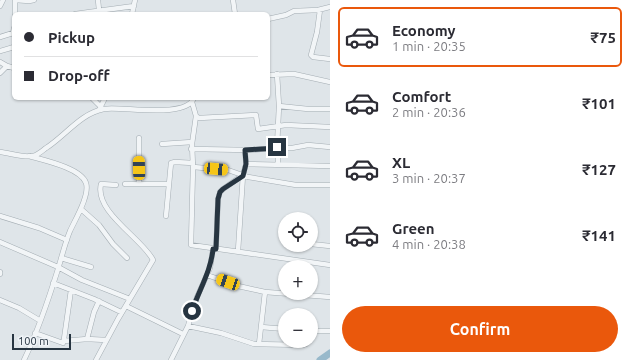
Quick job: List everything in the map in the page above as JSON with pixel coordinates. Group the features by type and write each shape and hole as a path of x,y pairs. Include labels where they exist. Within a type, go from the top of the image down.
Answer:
{"street":[{"path":"0,6 3,0"},
{"path":"15,12 15,0 34,0"},
{"path":"98,0 98,10"},
{"path":"132,12 135,0"},
{"path":"233,0 235,12"},
{"path":"86,12 134,6"},
{"path":"270,18 294,11 320,10 330,7"},
{"path":"320,10 317,32 311,55 313,57 330,59"},
{"path":"0,37 12,33"},
{"path":"0,51 12,48"},
{"path":"0,62 12,67"},
{"path":"0,72 7,66"},
{"path":"278,74 278,165"},
{"path":"270,75 306,76 330,82"},
{"path":"93,100 100,109"},
{"path":"100,109 104,100"},
{"path":"29,156 38,154 80,121 100,109 170,110 186,106 193,100 196,116 191,149 193,165 190,244 193,246 238,251 330,266"},
{"path":"279,106 308,109 330,109"},
{"path":"196,116 199,118 254,114 257,116 258,129 286,125 330,127"},
{"path":"139,138 140,184"},
{"path":"162,144 192,142"},
{"path":"191,149 245,150 292,148 308,145 330,147"},
{"path":"238,251 243,176 246,164 245,150"},
{"path":"0,152 29,156 64,167 84,179 86,186 80,209 67,240 40,320 24,360"},
{"path":"166,216 171,164 175,162 228,170 243,176 306,186 330,185"},
{"path":"246,164 330,166"},
{"path":"170,360 188,326 197,297 211,262 214,249 218,199 220,192 243,176"},
{"path":"96,360 121,312 153,260 118,222 104,203 100,189 101,184 116,185"},
{"path":"125,184 168,184"},
{"path":"80,209 99,225 113,244 127,258"},
{"path":"0,216 39,228 67,240"},
{"path":"0,242 58,267 82,280 130,299"},
{"path":"318,245 330,246"},
{"path":"61,258 91,267"},
{"path":"207,275 238,286 265,292 330,298"},
{"path":"53,283 99,301 121,312"},
{"path":"64,342 71,290"},
{"path":"258,344 265,292"},
{"path":"0,300 19,308 40,320"},
{"path":"87,339 94,312 99,301"},
{"path":"126,306 183,334"},
{"path":"188,326 204,328 250,343 278,344"},
{"path":"261,327 278,328"},
{"path":"318,330 330,331"},
{"path":"35,333 60,343 87,339 106,340"}],"waterway":[{"path":"320,360 330,353"}],"route":[{"path":"192,311 210,268 213,249 216,249 217,213 220,192 243,176 246,164 245,150 278,148 277,147"}]}
